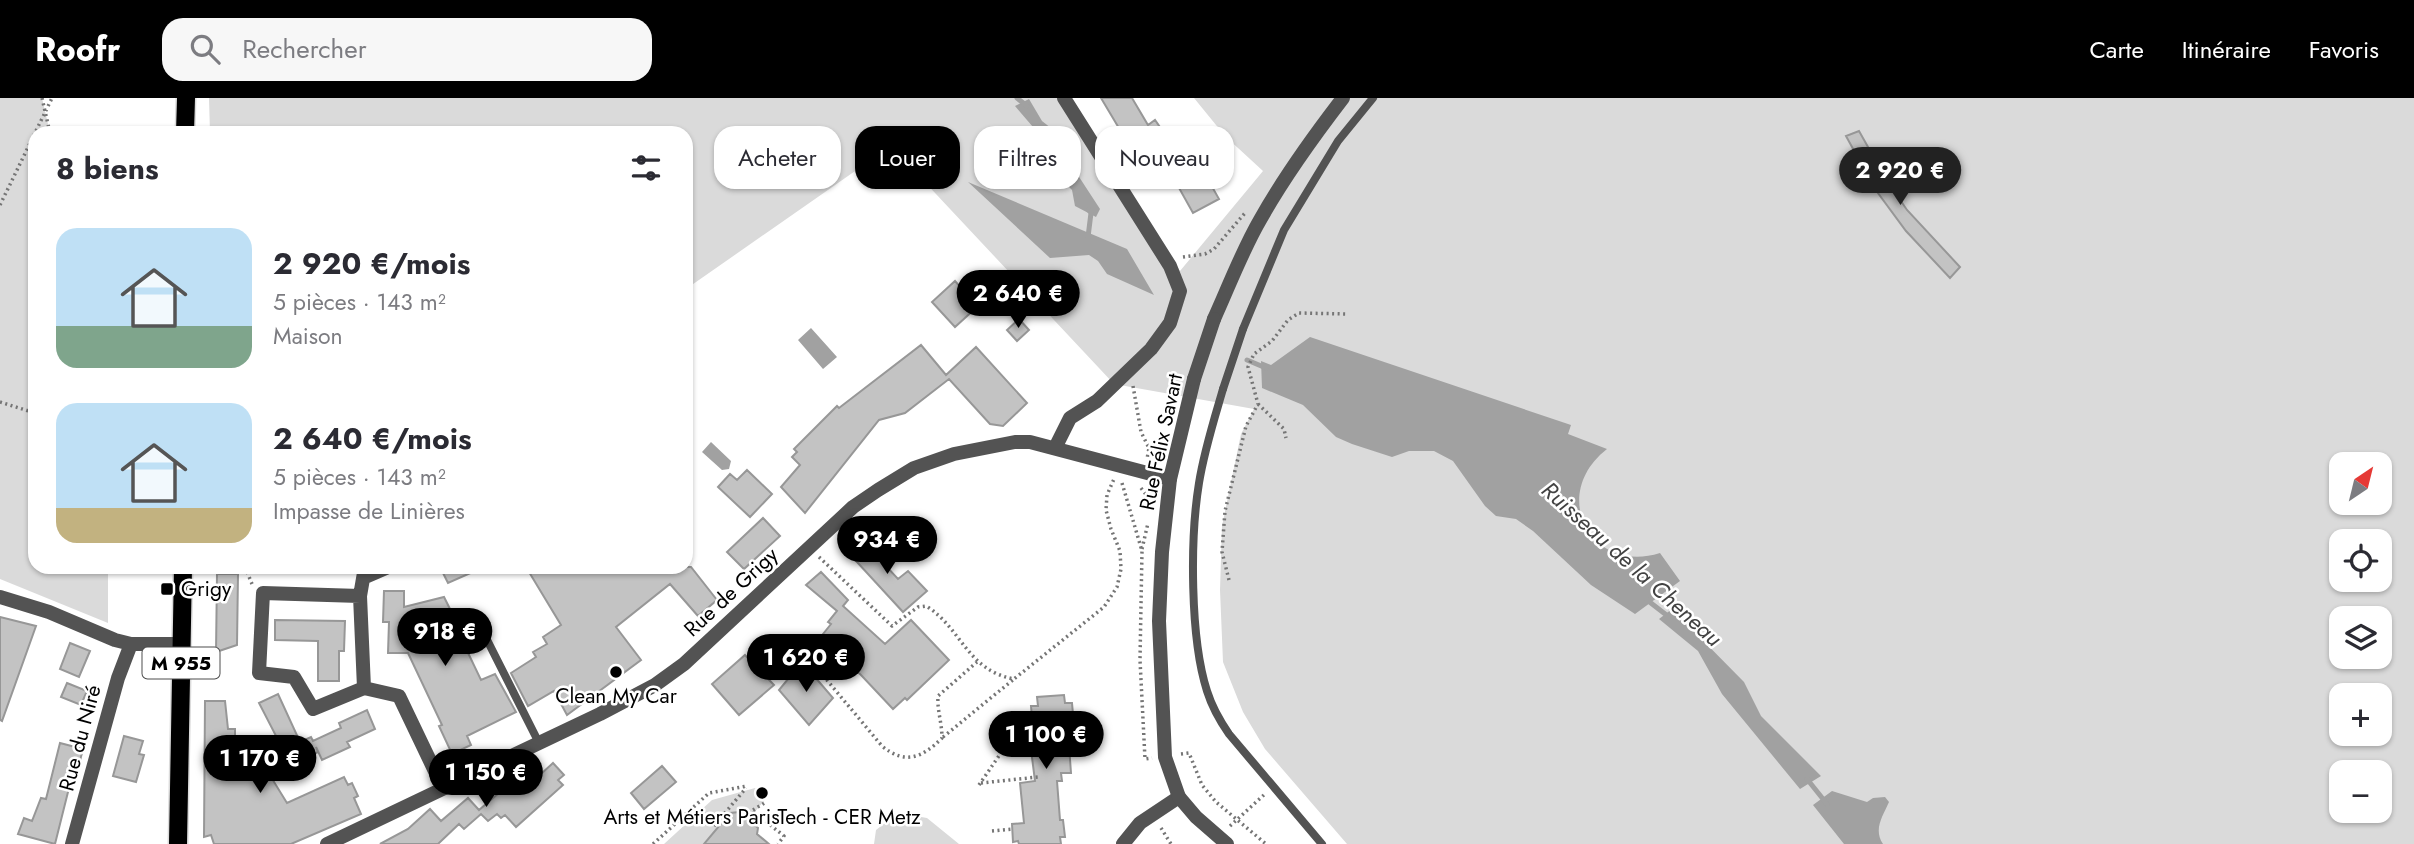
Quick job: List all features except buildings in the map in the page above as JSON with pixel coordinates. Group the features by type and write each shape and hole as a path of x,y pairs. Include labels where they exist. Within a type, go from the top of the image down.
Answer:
{"main road":[{"path":"185,126 186,98"},
{"name":"M 955","path":"177,844 183,574"}],"street":[{"path":"1055,448 1070,418 1097,401 1151,349 1170,323 1180,291 1170,266 1064,98"},
{"name":"Rue Félix Savart","path":"1179,797 1165,757 1159,621 1162,552 1170,479 1194,379 1214,319 1241,258 1270,203 1315,134 1343,98"},
{"name":"Rue de Grigy","path":"327,844 655,685 684,664 853,507 914,468 954,454 1016,442 1030,442 1170,479"},
{"path":"364,688 360,596 365,574"},
{"path":"360,596 263,593 259,673 295,677 313,709 364,688 399,696 443,788"},
{"path":"0,597 49,612 115,640 131,644 181,644"},
{"name":"Rue du Niré","path":"72,844 118,678 131,644"},
{"path":"1123,844 1140,823 1179,797 1196,817 1224,841"}],"lane":[{"path":"1322,844 1229,734 1216,714 1206,690 1194,585 1195,520 1199,482 1223,389 1243,329 1284,230 1338,141 1373,98"},
{"path":"477,620 539,743"}],"path":[{"path":"42,98 48,126"},
{"path":"38,126 52,98"},
{"path":"0,205 28,147"},
{"path":"1170,266 1181,258 1205,254 1214,249 1246,211"},
{"path":"1286,438 1284,429 1258,404 1248,367 1254,354 1272,341 1289,320 1299,313 1347,314"},
{"path":"1131,368 1133,398 1149,448 1141,488 1152,503 1150,509"},
{"path":"0,402 28,411"},
{"path":"1229,580 1222,552 1225,511 1246,425 1258,404"},
{"path":"1118,467 1142,551"},
{"path":"816,667 882,746 894,756 916,757 934,746 1104,607 1117,587 1121,569 1120,551 1106,510 1107,495 1118,467"},
{"path":"1148,519 1142,551 1140,660 1145,759 1189,753 1202,785 1266,844"},
{"path":"809,548 892,626 918,607 926,606 937,613 977,662 1001,677 1014,679"},
{"path":"942,738 937,708 938,695 977,662"},
{"path":"1028,729 1016,731 979,784 1038,777"},
{"path":"653,844 709,793 747,786 715,825"},
{"path":"1224,841 1236,819 1273,786"},
{"path":"766,802 754,813 784,836 778,844"},
{"path":"992,831 1013,829"}],"shaded area":[{"path":"0,98 42,98 48,126 28,126 28,574 108,574 108,623 0,579"},
{"path":"209,98 1069,98 1095,139 1095,189 1127,189 1180,271 1263,171 1234,144 1234,126 1217,126 1194,98 2414,98 2414,844 1347,844 1265,749 1243,712 1223,662 1220,590 1222,526 1241,434 1254,409 1114,384 931,189 960,189 960,126 855,126 855,171 841,181 841,126 714,126 714,189 829,189 693,284 693,126 210,126"},
{"path":"755,788 768,796 749,819 740,812 734,815 730,812 704,844 664,844 712,800"},
{"path":"898,813 927,818 959,844 874,844 876,830"}],"water":[{"path":"1029,99 1042,121 1048,126 1032,126 1015,106"},
{"path":"1081,180 1100,209 1096,217 1075,206 1072,190 1081,189"},
{"path":"976,189 985,189 1127,249 1154,295 1107,274 1098,261 1089,255 1050,258"},
{"path":"811,328 837,357 823,369 798,340"},
{"path":"1310,337 1571,425 1568,434 1607,449 1590,468 1581,488 1580,508 1586,526 1597,542 1614,552 1635,557 1660,553 1680,581 1635,614 1591,585 1533,531 1516,519 1496,516 1485,506 1453,461 1434,451 1409,451 1392,457 1352,444 1336,437 1303,405 1262,388 1261,361 1271,365"},
{"path":"711,442 731,461 729,469 722,470 702,452"},
{"path":"1672,609 1744,682 1761,716 1821,776 1800,789 1722,694 1698,651 1659,619"},
{"path":"1832,791 1867,802 1873,798 1885,797 1889,802 1879,828 1883,844 1844,844 1813,805"}],"waterway":[{"name":"Ruisseau de la Cheneau","path":"1017,98 1027,106"},
{"name":"Ruisseau de la Cheneau","path":"1088,237 1091,213 1089,210"},
{"name":"Ruisseau de la Cheneau","path":"1247,360 1266,368"},
{"name":"Ruisseau de la Cheneau","path":"1647,600 1669,617"},
{"name":"Ruisseau de la Cheneau","path":"1807,779 1827,804"}],"place":[{"name":"Grigy","path":"167,589"},
{"name":"Clean My Car","path":"616,672"},
{"name":"Arts et Métiers ParisTech - CER Metz","path":"762,793"}]}
